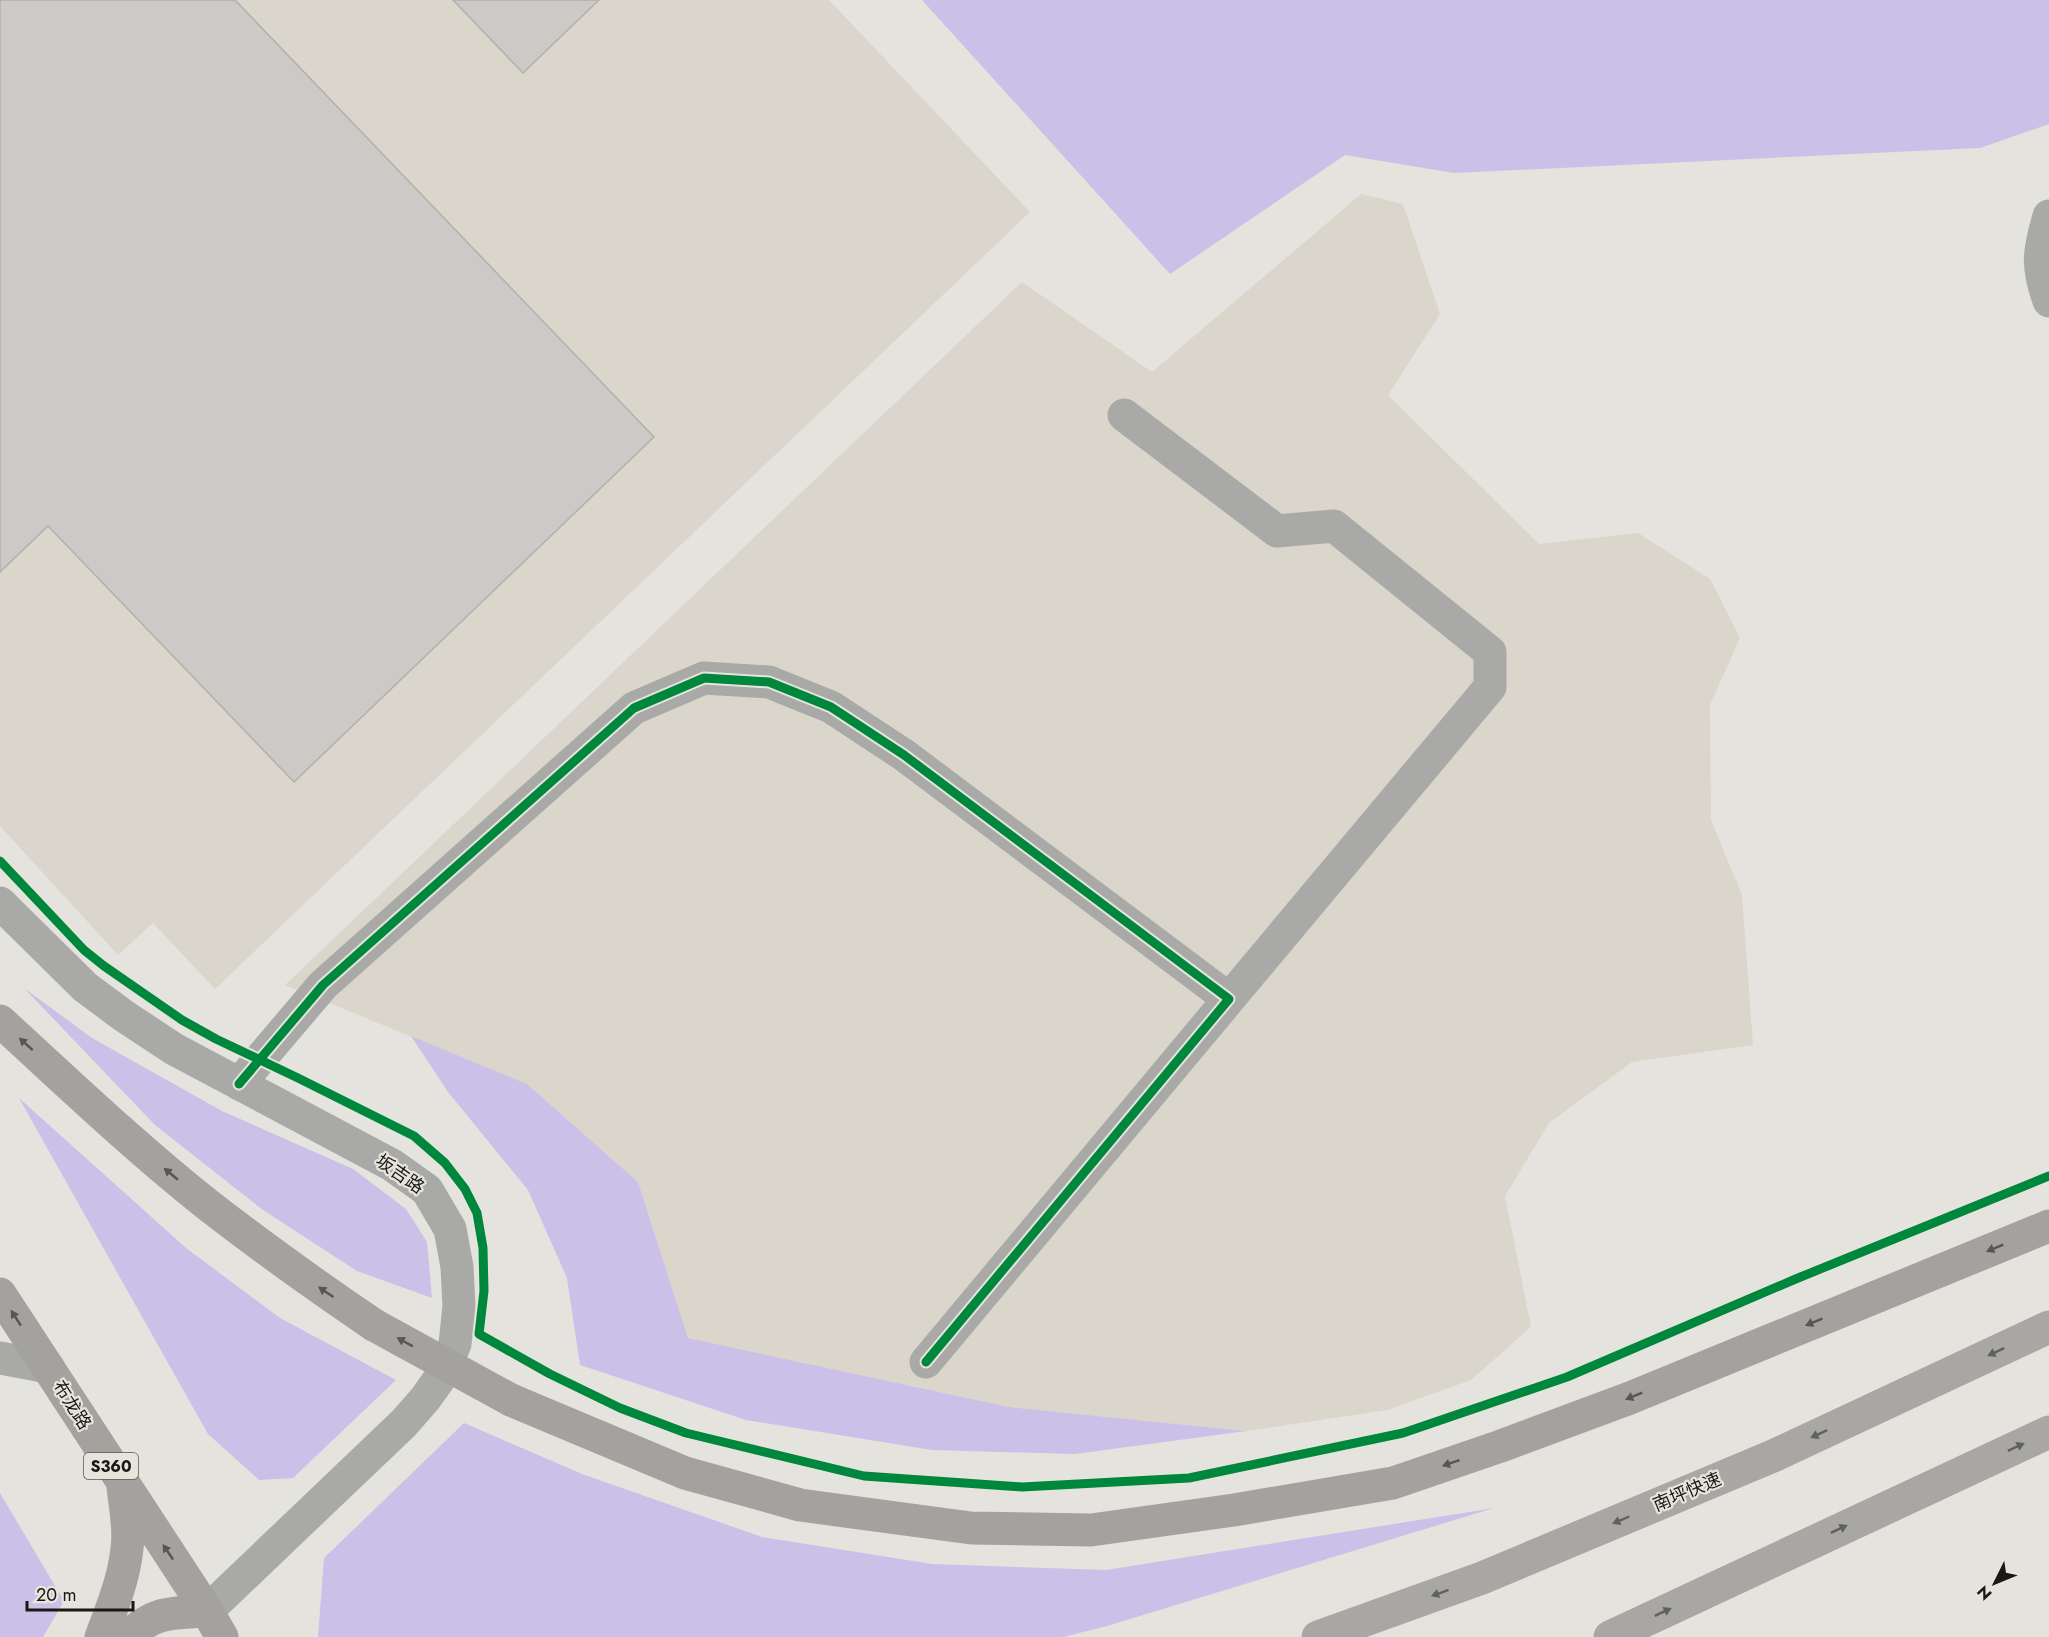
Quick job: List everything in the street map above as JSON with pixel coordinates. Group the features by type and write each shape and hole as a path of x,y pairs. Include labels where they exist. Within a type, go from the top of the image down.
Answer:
{"highway":[{"name":"南坪快速","path":"1318,1637 1482,1578 1762,1461 2049,1327"},
{"path":"1610,1637 2049,1432"}],"main road":[{"path":"0,1021 117,1128 207,1204 296,1271 374,1325 511,1400 685,1473 800,1504 971,1528 1091,1530 1234,1510 1393,1483 1630,1398 2049,1226"},
{"name":"布龙路","path":"0,1294 122,1482 208,1628"},
{"path":"100,1637 118,1592 128,1547 122,1482"},
{"path":"128,1637 151,1618 165,1614 208,1628"}],"street":[{"path":"2049,216 2040,248 2040,276 2049,301"},
{"path":"926,1362 1490,687 1490,652 1334,526 1277,531 1124,415"},
{"path":"239,1084 322,985 634,708 704,678 768,682 831,707 904,755 1229,999"},
{"name":"坂吉路","path":"0,903 78,980 116,1010 174,1049 392,1165 427,1190 450,1229 457,1267 459,1306 455,1344 440,1378 404,1423 208,1628"},
{"path":"0,1358 48,1368"}],"shaded area":[{"path":"0,0 829,0 1030,212 215,989 153,923 118,955 0,826"},
{"path":"922,0 2049,0 2049,124 1980,148 1454,173 1345,155 1170,274"},
{"path":"1361,194 1403,204 1440,314 1388,395 1539,544 1638,533 1710,579 1740,638 1710,705 1711,820 1742,895 1753,1045 1632,1062 1549,1123 1505,1196 1531,1327 1471,1380 1387,1410 1246,1431 1009,1407 688,1338 638,1182 527,1084 285,985 1022,282 1152,372"},
{"path":"24,988 92,1038 222,1111 353,1169 406,1209 427,1242 432,1298 357,1271 263,1210 155,1125"},
{"path":"411,1036 527,1084 638,1182 688,1338 1009,1407 1246,1431 1075,1454 932,1450 746,1420 580,1365 567,1278 528,1190 448,1092"},
{"path":"19,1098 186,1248 280,1318 396,1380 293,1478 259,1480 208,1434"},
{"path":"464,1423 582,1474 762,1537 932,1564 1106,1570 1494,1508 1107,1626 1063,1637 318,1637 324,1558"},
{"path":"0,1493 64,1601 43,1637 0,1637"}],"building":[{"path":"0,0 235,0 654,437 294,782 48,526 0,572"},
{"path":"453,0 599,0 523,73"}],"cycle path":[{"path":"239,1084 323,985 634,708 704,678 769,682 831,707 904,755 1229,999 926,1362"},
{"path":"0,861 84,950 182,1020 414,1136 445,1163 465,1189 477,1213 483,1248 484,1291 479,1334 550,1374 620,1408 686,1433 864,1476 1022,1487 1189,1478 1403,1433 1567,1377 1798,1278 2049,1176"}]}
